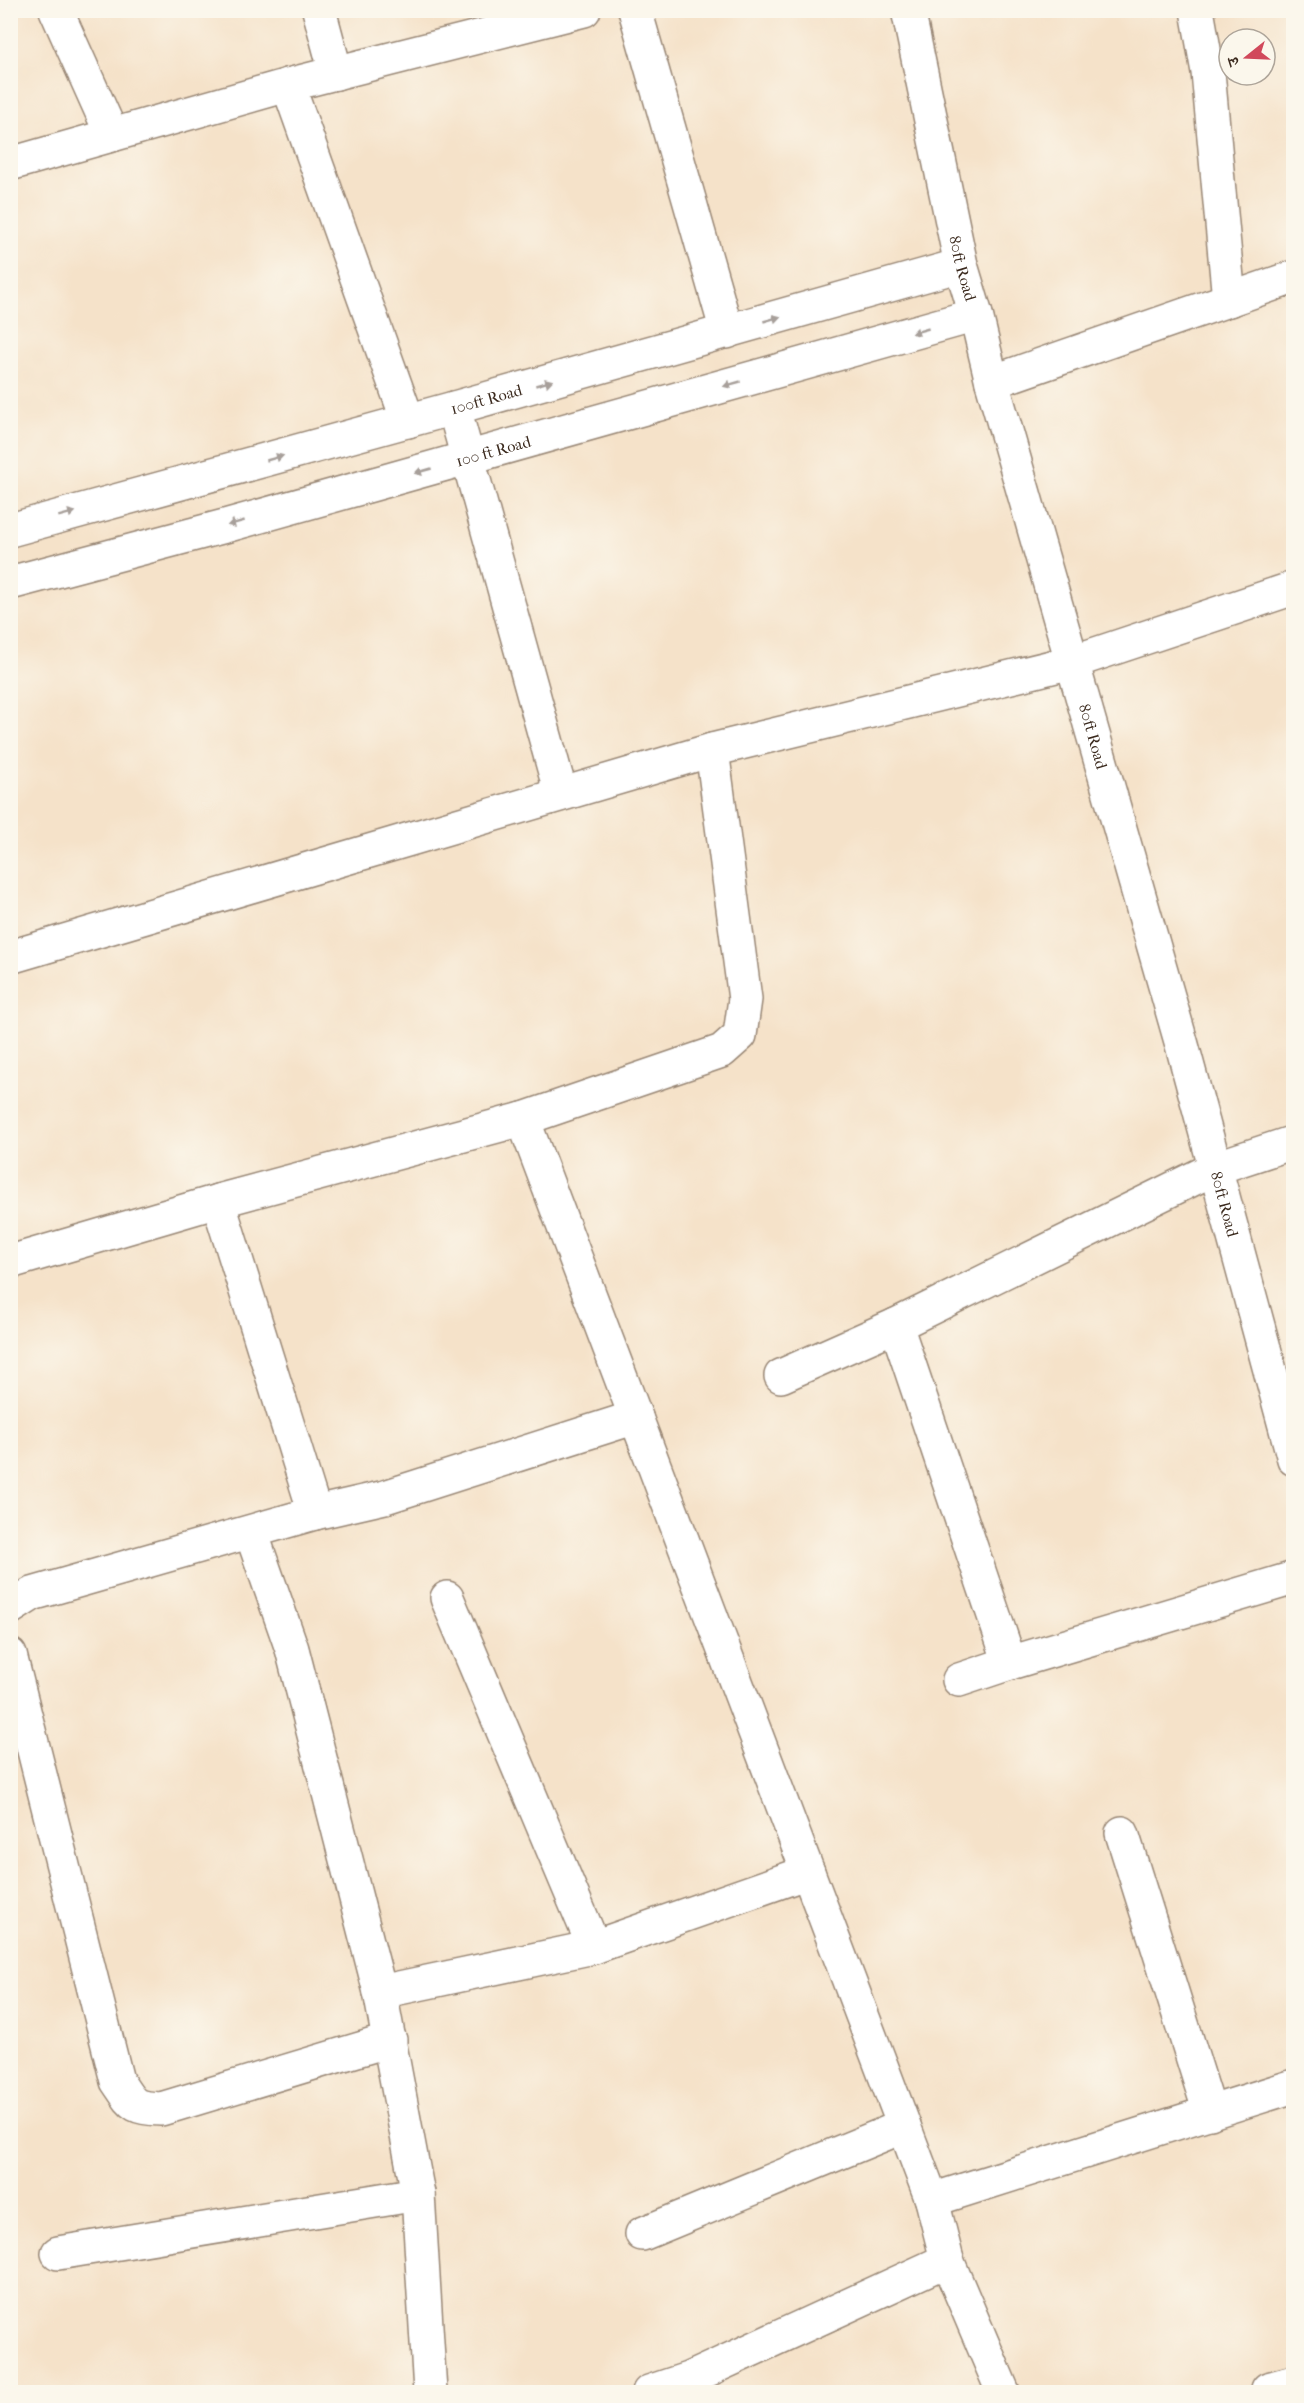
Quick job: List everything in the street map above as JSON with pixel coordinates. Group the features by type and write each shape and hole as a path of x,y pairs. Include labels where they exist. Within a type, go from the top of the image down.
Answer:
{"street":[{"path":"56,10 112,135"},
{"path":"319,10 336,73"},
{"path":"10,164 288,85 584,10"},
{"path":"635,10 727,332"},
{"name":"80ft Road","path":"908,10 961,265 992,382 1289,1424 1293,1459"},
{"path":"1197,10 1208,72 1229,300"},
{"path":"288,85 408,420"},
{"name":"100ft Road","path":"10,530 961,265"},
{"path":"992,382 1293,277"},
{"name":"100 ft Road","path":"10,584 976,315"},
{"path":"454,408 561,794"},
{"path":"10,957 712,750 1072,662 1293,588"},
{"path":"10,1262 218,1201 523,1119 722,1051 740,1035 745,999 712,750"},
{"path":"523,1119 932,2200 947,2260 1003,2392"},
{"path":"782,1376 896,1325 1215,1168 1293,1142"},
{"path":"218,1201 315,1513"},
{"path":"896,1325 1010,1663"},
{"path":"10,1608 32,1594 315,1513 385,1497 636,1417"},
{"path":"251,1532 292,1649 380,1992 390,2040 418,2194 430,2392"},
{"path":"960,1680 1293,1578"},
{"path":"447,1598 594,1947"},
{"path":"10,1655 117,2081 132,2103 140,2108 161,2109 390,2040"},
{"path":"1122,1833 1210,2113"},
{"path":"380,1992 594,1947 808,1872"},
{"path":"932,2200 1293,2086"},
{"path":"642,2234 904,2126"},
{"path":"58,2253 418,2194"},
{"path":"649,2392 688,2379 947,2260"}]}
